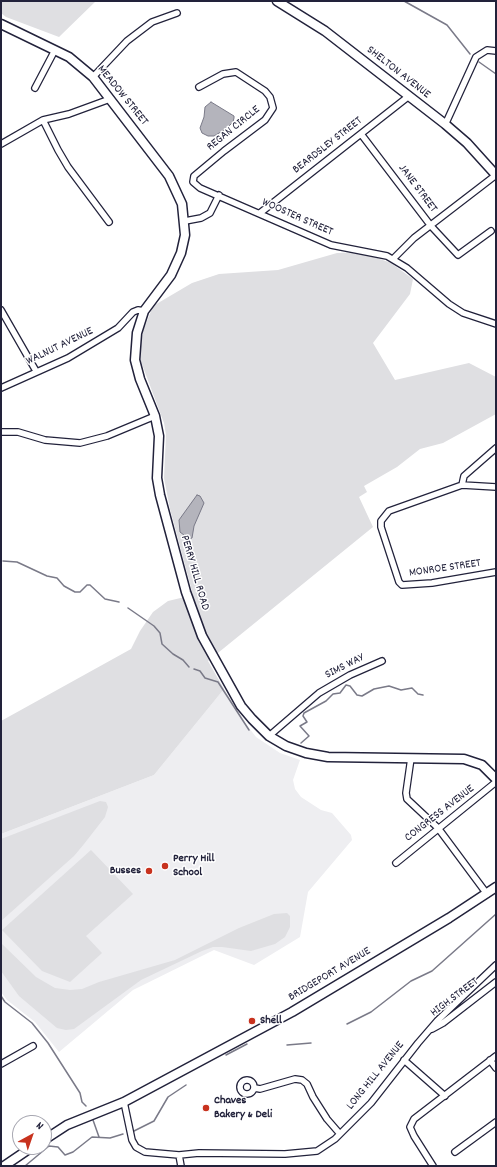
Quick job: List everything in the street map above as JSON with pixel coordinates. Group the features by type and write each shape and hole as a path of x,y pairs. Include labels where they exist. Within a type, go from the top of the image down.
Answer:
{"street":[{"name":"SHELTON AVENUE","path":"277,1 321,29 409,96 467,143 496,175"},
{"path":"93,77 127,41 145,27 161,18 178,13"},
{"name":"MEADOW STREET","path":"1,24 75,61 93,77 170,176 182,204 185,221"},
{"path":"35,88 55,50"},
{"path":"445,125 476,57 487,50 496,50"},
{"name":"REGAN CIRCLE","path":"194,182 194,176 265,120 272,108 270,97 265,91 236,72 223,74 199,87"},
{"name":"BEARDSLEY STREET","path":"260,213 409,96"},
{"path":"1,144 43,120 68,114 110,99"},
{"path":"43,120 68,167 109,222"},
{"name":"JANE STREET","path":"361,134 431,226 458,255 491,231"},
{"path":"393,259 414,238 496,175"},
{"name":"WOOSTER STREET","path":"194,182 200,188 260,213 311,238 331,245 357,249 393,259 407,268 463,314 496,324"},
{"path":"185,221 201,218 210,213 219,196"},
{"name":"PERRY HILL ROAD","path":"185,221 184,242 179,260 171,275 144,311 137,333 135,360 140,379 155,416 158,436 157,478 160,495 195,618 210,651 241,706 252,719 269,736 294,750 316,756 470,760 482,765 496,778"},
{"path":"1,310 36,372"},
{"name":"WALNUT AVENUE","path":"1,388 68,358 118,328 135,311 144,311"},
{"path":"1,432 11,430 45,440 80,443 107,436 155,416"},
{"path":"496,448 464,476 462,485 496,487"},
{"name":"MONROE STREET","path":"462,485 396,509 385,515 381,521 381,527 399,582 406,586 496,572"},
{"name":"SIMS WAY","path":"269,736 319,693 350,675 382,661"},
{"path":"411,758 406,793 407,799 438,828 487,894"},
{"name":"CONGRESS AVENUE","path":"396,863 496,782"},
{"name":"BRIDGEPORT AVENUE","path":"52,1135 67,1125 124,1102 292,1012 496,888"},
{"name":"LONG HILL AVENUE","path":"124,1102 132,1140 141,1151 154,1154 180,1155 304,1153 317,1151 326,1146 340,1134 375,1099 427,1032 496,965"},
{"name":"HIGH STREET","path":"427,1032 443,1023 496,982"},
{"path":"1,1064 33,1046"},
{"path":"433,1166 410,1127 414,1119 496,1056"},
{"path":"404,1060 445,1096"},
{"path":"490,1060 496,1068"},
{"path":"255,1088 260,1089 295,1079 302,1080 307,1084 313,1097 340,1134"},
{"path":"455,1152 496,1122"},
{"path":"4,1166 20,1155"},
{"path":"180,1155 181,1166"}],"shaded area":[{"path":"1,1 96,1 59,37 6,17 1,13"},
{"path":"211,102 234,116 234,118 233,122 226,129 214,136 208,136 202,133 200,128 204,117 205,107"},
{"path":"361,252 391,263 413,279 410,294 373,343 395,380 469,363 496,377 496,414 443,443 420,449 397,467 364,486 367,492 359,497 373,527 208,661 224,689 154,775 1,834 1,721 131,649 140,631 153,612 168,601 193,595 170,509 164,478 166,435 164,423 140,359 140,347 143,331 153,306 192,283 219,274 278,270 337,253"},
{"path":"197,495 200,496 204,503 194,526 192,538 189,539 180,532 179,520"},
{"name":"Perry Hill School","path":"224,689 256,737 280,753 300,760 293,780 295,789 301,797 321,810 332,813 351,835 352,840 308,892 300,937 254,965 214,950 133,990 59,1052 35,1022 7,1000 1,992 1,834 154,775"},
{"path":"100,801 106,802 108,807 105,817 84,844 74,856 1,921 1,839"},
{"path":"91,850 133,894 86,936 102,953 70,982 42,971 2,930"},
{"path":"287,913 290,916 290,927 285,937 275,944 251,951 213,947 202,951 141,980 74,1029 66,1030 57,1028 19,996 1,971 1,943 36,977 55,988 70,990 82,989 99,982 175,960 239,928 274,914"}],"waterway":[{"path":"404,1 447,25 470,54"},
{"path":"479,62 496,74"},
{"path":"3,561 17,562 47,576 57,578 64,586 75,592 80,592 87,585 90,585 105,599 119,602"},
{"path":"128,608 154,626 160,633 162,644 173,654 183,660 189,667"},
{"path":"194,669 200,671 205,678 218,682 249,730"},
{"path":"301,743 309,736 300,726 307,722 303,716 304,713 326,701 333,694 340,693 346,685 350,686 357,695 362,696 374,689 389,686 401,690 412,688 418,694 423,695"},
{"path":"347,1024 371,1012 411,981 432,971 496,914"},
{"path":"1,996 5,1002 32,1023 48,1043 80,1093 82,1102 86,1106"},
{"path":"287,1045 311,1043"},
{"path":"226,1055 247,1044"},
{"path":"134,1131 154,1121 168,1097 186,1085"},
{"path":"93,1120 99,1137"},
{"path":"25,1166 49,1146 58,1147 65,1155 73,1152 92,1137 110,1138 123,1134"}],"place":[{"name":"Perry Hill School","path":"165,866"},
{"name":"Busses","path":"149,871"},
{"name":"Shell","path":"252,1021"},
{"name":"Chaves Bakery & Deli","path":"206,1108"}]}
